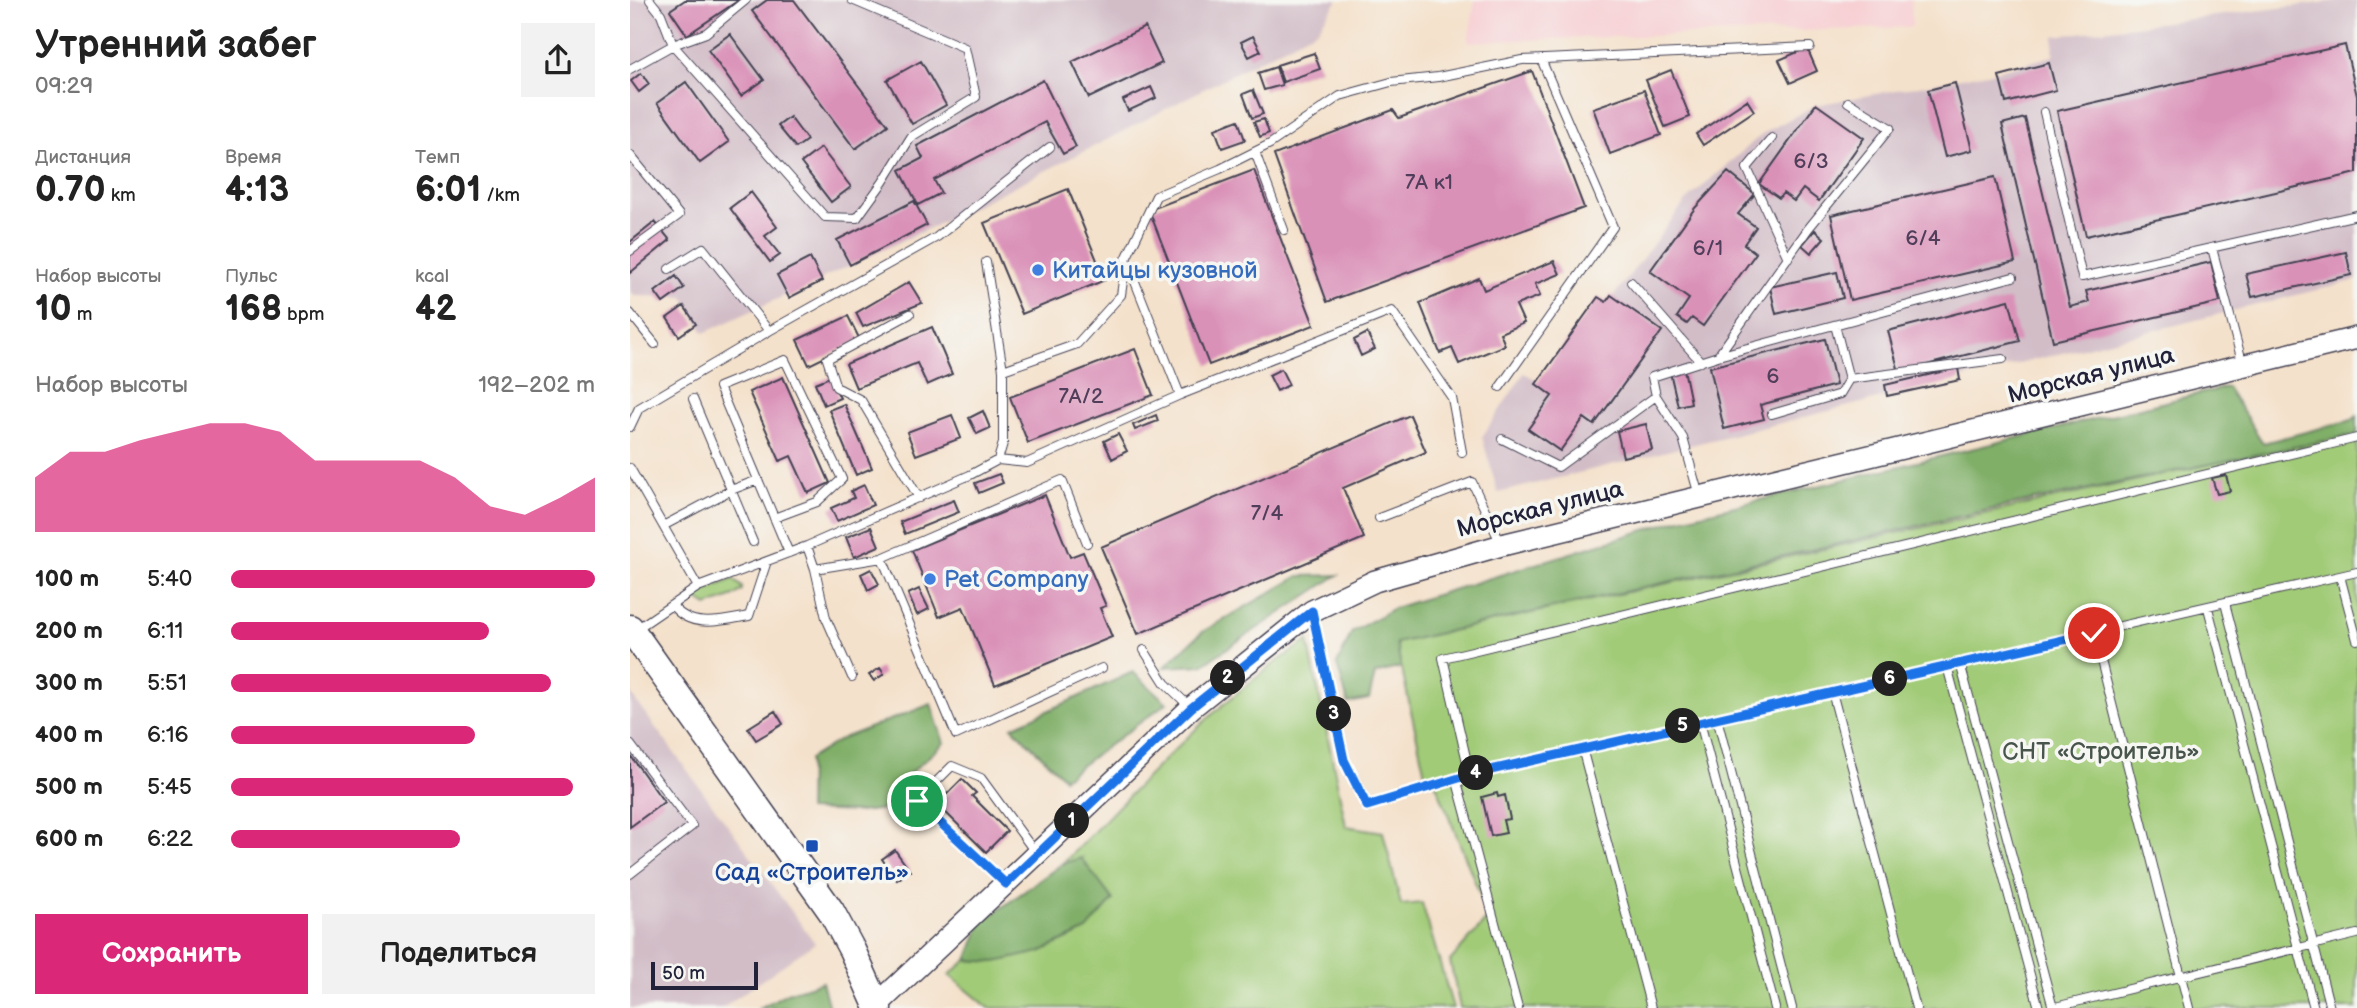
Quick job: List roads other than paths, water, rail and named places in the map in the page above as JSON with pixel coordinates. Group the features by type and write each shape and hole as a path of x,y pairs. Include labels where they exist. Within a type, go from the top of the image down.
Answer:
{"main road":[{"path":"631,629 831,911 878,1006"}],"street":[{"name":"Морская улица","path":"878,1006 1191,708 1312,611 1375,581 1502,545 1699,496 2357,338"}],"lane":[{"path":"650,0 661,14 673,45 825,217 858,218 911,136 976,97 965,48 852,0"},
{"path":"630,69 673,45 706,33 746,0"},
{"path":"1003,370 1077,344 1121,295 1126,259 1156,196 1270,144 1340,96 1391,82 1522,60 1810,47"},
{"path":"1500,387 1613,227 1541,59"},
{"path":"1718,356 1808,229 1890,128 1848,102"},
{"path":"2044,113 2082,277 2357,215"},
{"path":"1772,138 1747,168 1788,258"},
{"path":"630,427 639,408 937,237 1050,147"},
{"path":"1255,152 1284,230"},
{"path":"630,155 679,215 630,251"},
{"path":"669,269 703,248 769,331"},
{"path":"2212,248 2243,365"},
{"path":"1126,259 1180,395"},
{"path":"986,262 1003,370 1003,443 998,460"},
{"path":"1699,496 1683,438 1656,396 1651,377 1718,356 2013,277"},
{"path":"1631,282 1701,362"},
{"path":"631,629 698,587 807,546 919,498 998,460 1027,464 1180,395 1392,311 1452,398 1462,452"},
{"path":"630,313 656,344"},
{"path":"910,314 827,359 836,387 860,400 919,498"},
{"path":"1772,414 1840,394 1849,379 1835,325"},
{"path":"1849,379 2003,359"},
{"path":"774,518 817,502 842,479 785,360 719,387 774,518 789,553"},
{"path":"1502,439 1558,467 1656,396"},
{"path":"693,398 753,542"},
{"path":"1469,775 1443,658 2357,438"},
{"path":"630,468 698,587"},
{"path":"663,526 731,490 758,480"},
{"path":"816,569 882,558 1062,480 1087,543"},
{"path":"1379,518 1472,482 1502,545"},
{"path":"807,546 816,569 826,618 852,677"},
{"path":"882,558 956,735 1102,668"},
{"path":"672,605 679,615 707,623 749,616 766,561"},
{"path":"1312,611 1344,760 1367,806 1456,778 1582,748 2208,608 2357,572"},
{"path":"2340,576 2357,640"},
{"path":"2225,603 2330,1008"},
{"path":"2208,608 2314,1008"},
{"path":"2094,633 2189,1008"},
{"path":"1144,650 1166,683 1191,708"},
{"path":"1960,663 2052,1008 2357,934"},
{"path":"1947,666 2039,1008"},
{"path":"1832,692 1916,1008"},
{"path":"1717,718 1792,1008"},
{"path":"1700,722 1775,1008"},
{"path":"630,744 692,826 630,874"},
{"path":"1582,748 1651,1008"},
{"path":"1006,884 917,801 951,766 981,778 1037,855"},
{"path":"1456,778 1518,1008"}],"place":[{"name":"Китайцы кузовной","path":"1038,270"},
{"name":"Pet Company","path":"930,579"},
{"name":"Сад «Строитель»","path":"812,846"}],"park label":[{"name":"СНТ «Строитель»","path":"2101,751"}]}
